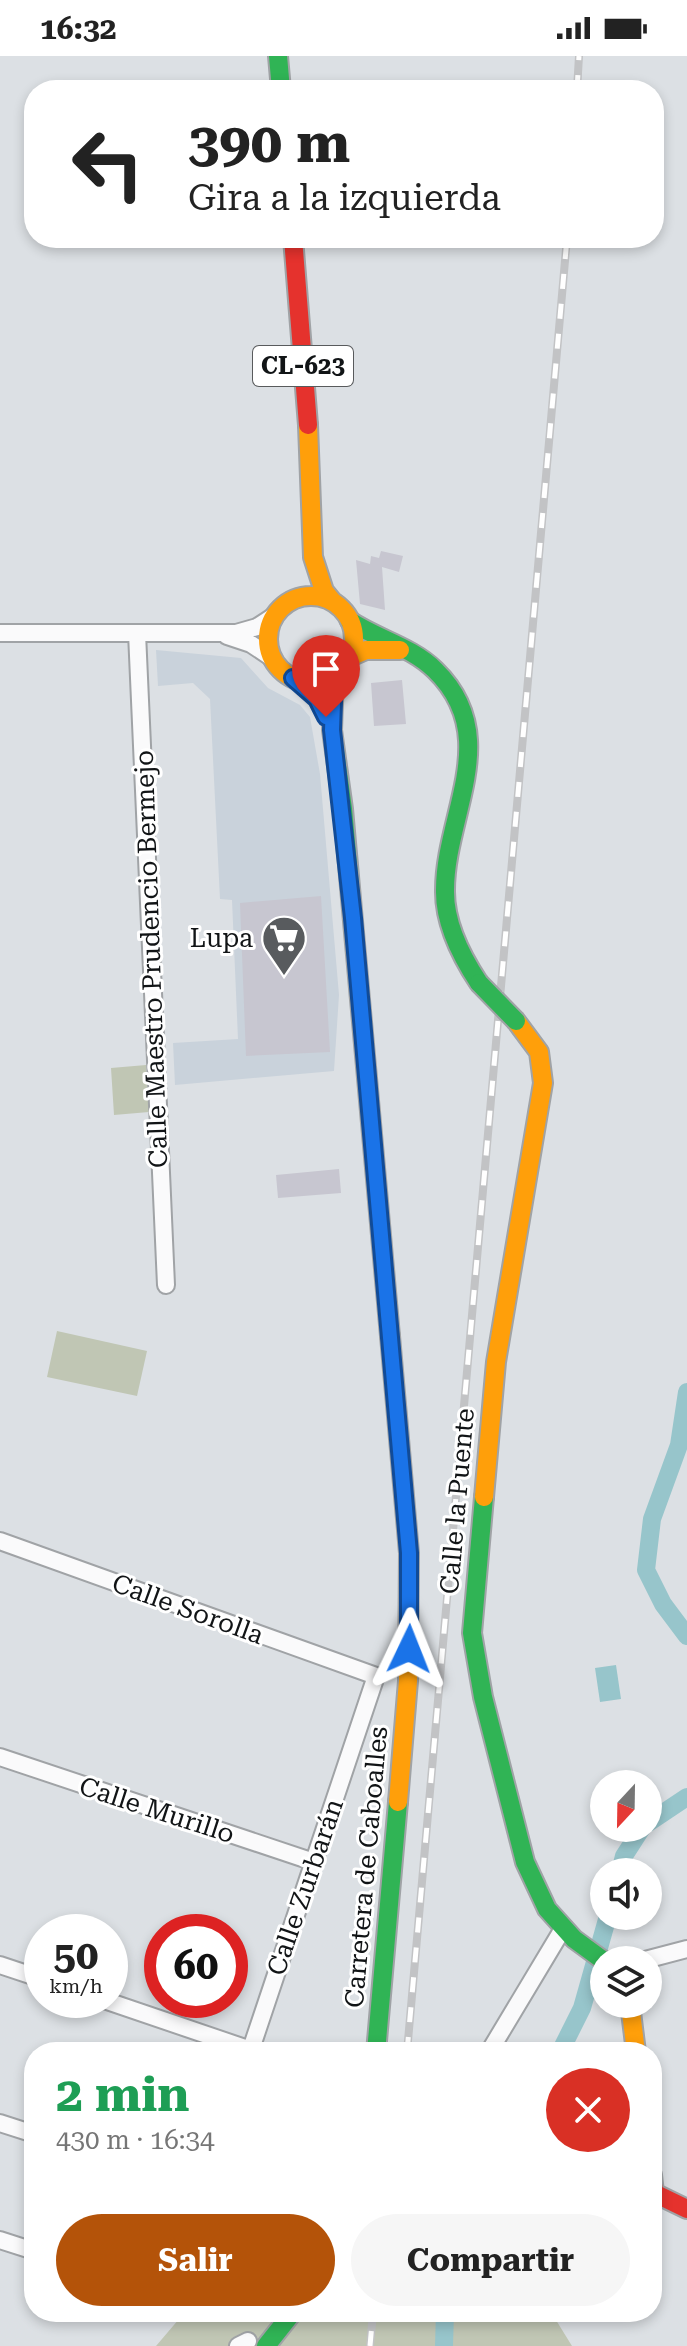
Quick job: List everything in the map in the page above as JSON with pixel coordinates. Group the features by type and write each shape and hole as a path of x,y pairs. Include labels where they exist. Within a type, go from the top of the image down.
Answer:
{"main road":[{"path":"278,56 280,80"},
{"name":"CL-623","path":"294,248 313,494 313,557 324,591 350,621"},
{"name":"CL-623","path":"274,616 296,598 313,557"},
{"path":"296,598 315,596 333,602"},
{"path":"274,616 267,641 272,658 293,678 314,682 334,675 350,657 378,648 406,650"},
{"path":"350,621 353,639 350,657"},
{"name":"Calle la Puente","path":"350,621 436,669 460,701 469,732 465,787 445,883 449,915 466,965 539,1052 543,1083 496,1362 472,1633 483,1697 525,1862 547,1909 590,1951"},
{"name":"Carretera de Caboalles","path":"334,675 332,730 345,825 409,1553 408,1681 377,2042"},
{"name":"Carretera de Caboalles","path":"293,678 317,699 332,730"},
{"path":"632,2018 635,2042"},
{"path":"662,2197 687,2209"},
{"path":"251,2344 280,2322"}],"street":[{"path":"0,633 218,633 257,627 274,616"},
{"name":"Calle Maestro Prudencio Bermejo","path":"137,633 166,1285"},
{"path":"218,633 251,644 272,658"},
{"name":"Calle Sorolla","path":"0,1541 376,1676"},
{"name":"Calle Zurbarán","path":"253,2042 376,1676"},
{"name":"Calle Murillo","path":"0,1757 314,1862"},
{"path":"495,2042 564,1927"},
{"path":"662,1956 687,1949"},
{"path":"0,1965 24,1973"},
{"path":"128,2008 224,2042"},
{"path":"0,2123 24,2131"},
{"path":"0,2240 24,2248"}],"shaded area":[{"path":"156,650 241,658 268,688 300,705 310,717 320,774 339,995 334,1071 175,1085 173,1043 238,1039 232,900 220,899 210,699 193,683 158,686"}],"green space":[{"path":"146,1065 149,1112 114,1115 111,1068"},
{"path":"57,1331 147,1351 137,1396 47,1377"},
{"path":"176,2322 557,2322 572,2346 156,2346"}],"water":[{"path":"616,1665 621,1699 600,1702 595,1668"}],"building":[{"path":"381,551 403,556 399,572 382,567 385,610 360,604 356,560 370,564 371,556 379,558"},
{"path":"402,680 406,724 374,726 371,683"},
{"name":"Lupa","path":"321,896 330,1052 246,1056 240,903"},
{"path":"339,1169 341,1193 278,1198 276,1175"}],"waterway":[{"path":"687,1392 679,1445 652,1519 646,1570 663,1604 687,1636"},
{"path":"662,1814 687,1797"},
{"path":"624,1858 633,1842"},
{"path":"565,2042 582,2008 604,1930"},
{"path":"444,2346 445,2322"}],"railway":[{"path":"578,80 579,56"},
{"path":"408,2042 566,248"},
{"path":"370,2346 372,2322"}],"traffic: fast":[{"path":"278,56 280,80"},
{"path":"350,621 426,662 455,696 466,722 466,777 447,863 445,892 455,940 479,983"},
{"path":"334,675 332,730 343,809 390,1336"},
{"path":"479,983 516,1021"},
{"path":"484,1497 472,1633 483,1697 525,1862 547,1909 574,1939 590,1951"},
{"path":"377,2042 398,1802"},
{"path":"266,2346 285,2322"}],"traffic: slow":[{"path":"308,425 313,557 324,591 333,602"},
{"path":"311,596 335,603 347,615 354,639 347,663 335,675 311,682 287,675 275,663 268,639 275,615 287,603 311,596"},
{"path":"350,657 366,650 400,650"},
{"path":"484,1497 496,1362 543,1083 539,1052 516,1021"},
{"path":"390,1336 409,1553 408,1681 398,1802"},
{"path":"632,2018 635,2042"}],"traffic: jam":[{"path":"294,248 308,425"},
{"path":"662,2197 687,2209"}],"place":[{"name":"Lupa","path":"284,977"}],"route":[{"path":"326,717 317,699 293,678 314,682 334,675 332,730 343,809 409,1553 409,1649"}]}
